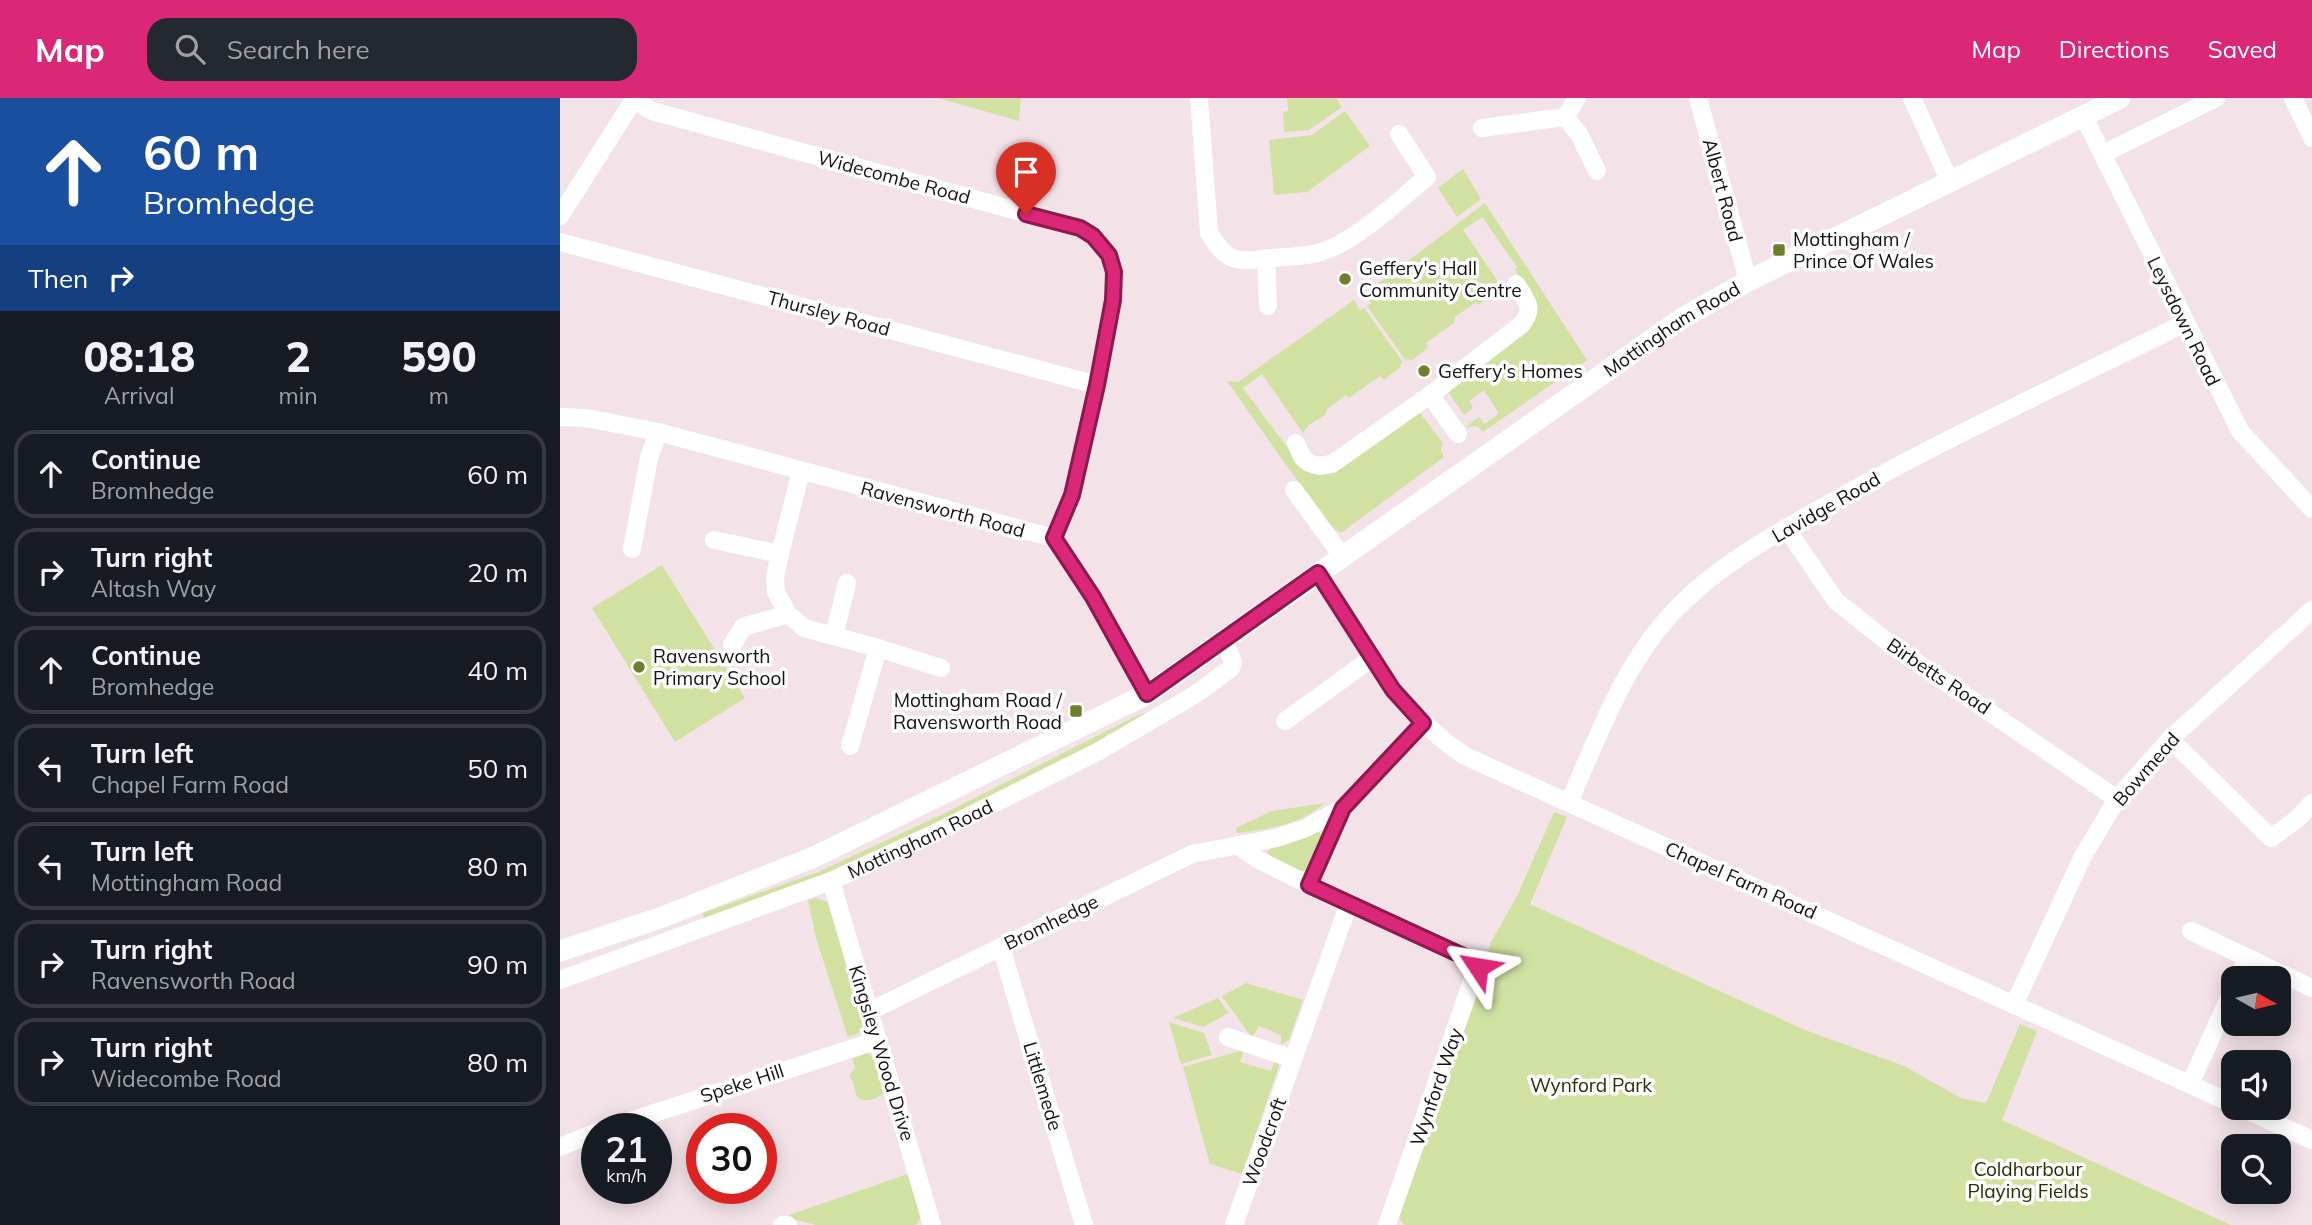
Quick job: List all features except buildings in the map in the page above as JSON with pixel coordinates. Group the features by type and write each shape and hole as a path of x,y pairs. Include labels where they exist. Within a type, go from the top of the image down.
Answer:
{"main road":[{"name":"Mottingham Road","path":"560,951 660,918 814,856 1147,694 1681,319 1748,281 2120,98"}],"street":[{"path":"1199,98 1209,233 1226,256 1245,260 1321,252 1363,228 1427,177 1399,134"},
{"path":"1565,117 1577,98"},
{"name":"Albert Road","path":"1698,98 1748,281"},
{"path":"1912,98 1950,182"},
{"path":"2103,154 2216,98"},
{"path":"2293,98 2312,138"},
{"path":"560,216 634,99"},
{"name":"Widecombe Road","path":"634,99 652,111 1080,228 1105,248 1114,272 1113,300 1072,495 1054,538"},
{"name":"Leysdown Road","path":"2084,115 2240,431 2312,509"},
{"path":"1482,128 1565,117"},
{"path":"1565,117 1579,134 1597,172"},
{"name":"Thursley Road","path":"560,242 1097,385"},
{"path":"1266,258 1268,306"},
{"path":"1296,443 1308,463 1319,466 1332,464 1430,395 1499,344 1525,321 1530,307 1517,284"},
{"name":"Lavidge Road","path":"1569,802 1626,676 1677,608 1714,576 1786,528 1872,479 2185,323"},
{"path":"1430,395 1458,434"},
{"name":"Ravensworth Road","path":"560,417 586,418 658,432 1054,538"},
{"path":"632,549 649,458 658,432"},
{"path":"801,471 775,577 776,592 788,614 812,632 878,648 941,668"},
{"path":"1294,490 1342,556"},
{"name":"Birbetts Road","path":"1786,528 1836,601 1894,647 2117,799"},
{"path":"1054,538 1093,597 1147,694"},
{"path":"714,540 780,554"},
{"name":"Chapel Farm Road","path":"1318,573 1393,690 1444,742 1465,755 2221,1098"},
{"path":"834,636 847,583"},
{"name":"Bowmead","path":"2014,1005 2083,856 2117,799 2170,739 2312,610"},
{"path":"732,645 743,627 788,614"},
{"name":"Mottingham Road","path":"560,980 831,881 929,836 1099,751 1196,694 1231,668 1233,661 1223,640"},
{"path":"850,746 878,648"},
{"path":"1285,721 1372,658"},
{"name":"Bromhedge","path":"870,1011 1192,854 1300,831 1343,808 1423,723"},
{"path":"2170,739 2271,838 2296,820 2312,803"},
{"path":"1309,885 1343,808"},
{"path":"1237,845 1257,859 1349,903"},
{"name":"Kingsley Wood Drive","path":"831,881 932,1225"},
{"name":"Woodcroft","path":"1234,1225 1349,903"},
{"name":"Wynford Way","path":"1349,903 1476,962 1478,967 1391,1223"},
{"path":"2191,931 2312,988"},
{"name":"Littlemede","path":"1001,947 1084,1225"},
{"path":"2243,966 2247,958"},
{"path":"2190,1084 2221,1016"},
{"path":"1228,1037 1293,1059"},
{"name":"Speke Hill","path":"652,1113 878,1040"},
{"path":"2268,1120 2312,1140"},
{"path":"560,1147 581,1138"},
{"path":"782,1225 788,1225"}],"green space":[{"path":"938,98 1021,98 1019,121"},
{"path":"1287,98 1336,98 1342,107 1309,130 1284,132 1283,112 1288,111"},
{"path":"1345,111 1370,146 1307,192 1274,195 1269,140 1312,135"},
{"path":"1463,169 1481,199 1457,217 1438,188"},
{"path":"1485,203 1587,360 1483,432 1477,426 1466,427 1479,417 1484,424 1499,414 1484,390 1469,401 1473,408 1464,415 1446,389 1521,330 1529,290 1515,270 1517,267 1482,217 1463,230 1503,289 1455,317 1454,323 1426,343 1428,348 1411,361 1406,361 1367,306 1371,303 1365,293"},
{"path":"1354,300 1360,310 1364,308 1403,362 1401,367 1384,380 1380,376 1349,398 1346,395 1303,433 1262,374 1243,388 1296,459 1308,468 1418,410 1443,441 1441,451 1444,457 1341,533 1331,526 1227,381 1238,382"},
{"path":"662,565 745,698 675,742 592,608"},
{"path":"1149,712 1152,714 1004,790 842,868 704,919 703,913 818,872 943,814 1138,715"},
{"path":"1325,803 1294,821 1272,828 1237,833 1236,828 1272,811"},
{"name":"Wynford Park","path":"1554,812 1567,817 1530,904 1805,1030 1904,1066 1961,1098 1986,1103 2020,1024 2037,1031 2002,1120 2231,1225 1404,1225 1398,1216 1491,942 1517,896"},
{"path":"1316,831 1324,835 1315,858 1303,872 1297,874 1268,858 1268,851 1272,847 1299,840"},
{"path":"815,898 828,902 865,1025 864,1031 848,1037 816,938 808,900"},
{"path":"1246,983 1303,1000 1289,1040 1281,1045 1281,1035 1259,1026 1252,1038 1222,996"},
{"path":"1218,998 1229,1013 1203,1027 1173,1018"},
{"path":"1169,1022 1204,1033 1212,1055 1181,1064"},
{"path":"1244,1050 1240,1062 1271,1071 1275,1060 1279,1066 1242,1174 1210,1164 1183,1067"},
{"path":"868,1053 877,1066 885,1093 865,1100 856,1095 849,1076 855,1068 852,1058"},
{"path":"908,1175 921,1217 916,1225 816,1225 789,1218 789,1215"}],"place":[{"name":"Mottingham / Prince Of Wales","path":"1779,250"},
{"name":"Geffery's Hall Community Centre","path":"1345,279"},
{"name":"Geffery's Homes","path":"1424,371"},
{"name":"Ravensworth Primary School","path":"639,667"},
{"name":"Mottingham Road / Ravensworth Road","path":"1076,711"}],"route":[{"path":"1026,214 1080,228 1093,236 1105,248 1114,272 1110,324 1097,385 1072,495 1054,538 1093,597 1147,694 1318,573 1393,690 1423,723 1343,808 1309,885 1476,962 1478,967"}],"park label":[{"name":"Coldharbour Playing Fields","path":"2028,1180"}]}
